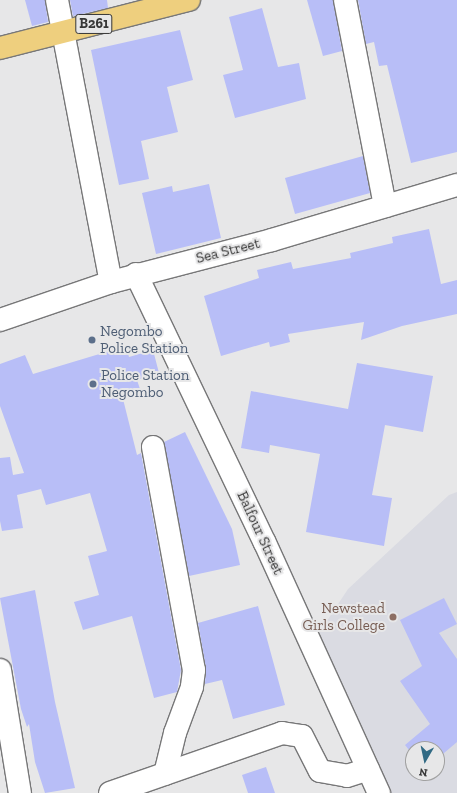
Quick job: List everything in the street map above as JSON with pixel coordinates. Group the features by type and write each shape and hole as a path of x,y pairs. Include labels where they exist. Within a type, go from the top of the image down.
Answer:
{"main road":[{"name":"B261","path":"0,48 189,0"}],"street":[{"path":"57,0 111,282"},
{"path":"345,0 385,206"},
{"name":"Sea Street","path":"0,320 136,274 272,240 457,185"},
{"name":"Balfour Street","path":"136,274 265,543 379,793"},
{"path":"153,447 194,670 192,687 175,732 165,774"},
{"path":"0,670 20,793"},
{"path":"110,793 282,733 302,736 320,771 347,776 368,769"}],"shaded area":[{"name":"Newstead Girls College","path":"457,492 457,793 379,793 311,645 348,589 449,495"}],"building":[{"path":"25,0 45,0 48,22 32,26"},
{"path":"70,0 107,0 108,8 73,16"},
{"path":"307,0 333,0 342,51 323,56"},
{"path":"358,0 457,0 457,152 411,163 387,65 379,66 374,42 366,44"},
{"path":"262,8 278,67 299,63 306,99 235,118 223,75 243,70 229,17"},
{"path":"180,30 193,80 167,87 178,132 141,141 149,179 119,185 91,50"},
{"path":"363,156 370,193 295,214 285,178"},
{"path":"209,184 221,238 156,254 142,193 172,186 173,192"},
{"path":"429,229 441,284 457,280 457,314 402,326 361,340 364,322 288,334 290,342 270,347 269,342 221,356 204,296 259,278 257,270 291,262 293,269 351,258 350,253 393,243 392,237"},
{"path":"126,346 129,357 153,350 159,373 137,380 140,389 122,395 137,455 141,453 181,670 177,692 154,698 132,616 83,630 74,602 99,595 88,556 107,551 90,493 46,505 41,489 17,495 23,528 2,531 0,521 0,458 10,457 13,475 24,473 0,406 0,364 25,355 33,374"},
{"path":"357,363 433,376 423,432 385,425 372,495 392,498 384,546 306,532 320,454 270,445 269,453 241,448 251,391 348,409"},
{"path":"185,432 232,529 240,565 189,576 164,442"},
{"path":"35,590 55,702 75,788 45,793 35,762 29,724 27,727 21,709 0,598"},
{"path":"444,598 457,624 439,633 457,659 457,742 445,752 445,741 410,741 430,724 400,681 422,666 400,620"},
{"path":"258,606 285,705 233,719 222,680 205,684 206,668 198,623"},
{"path":"266,767 275,793 248,793 242,775"}],"place":[{"name":"Negombo Police Station","path":"92,340"},
{"name":"Police Station Negombo","path":"93,384"},
{"name":"Newstead Girls College","path":"393,617"}]}
